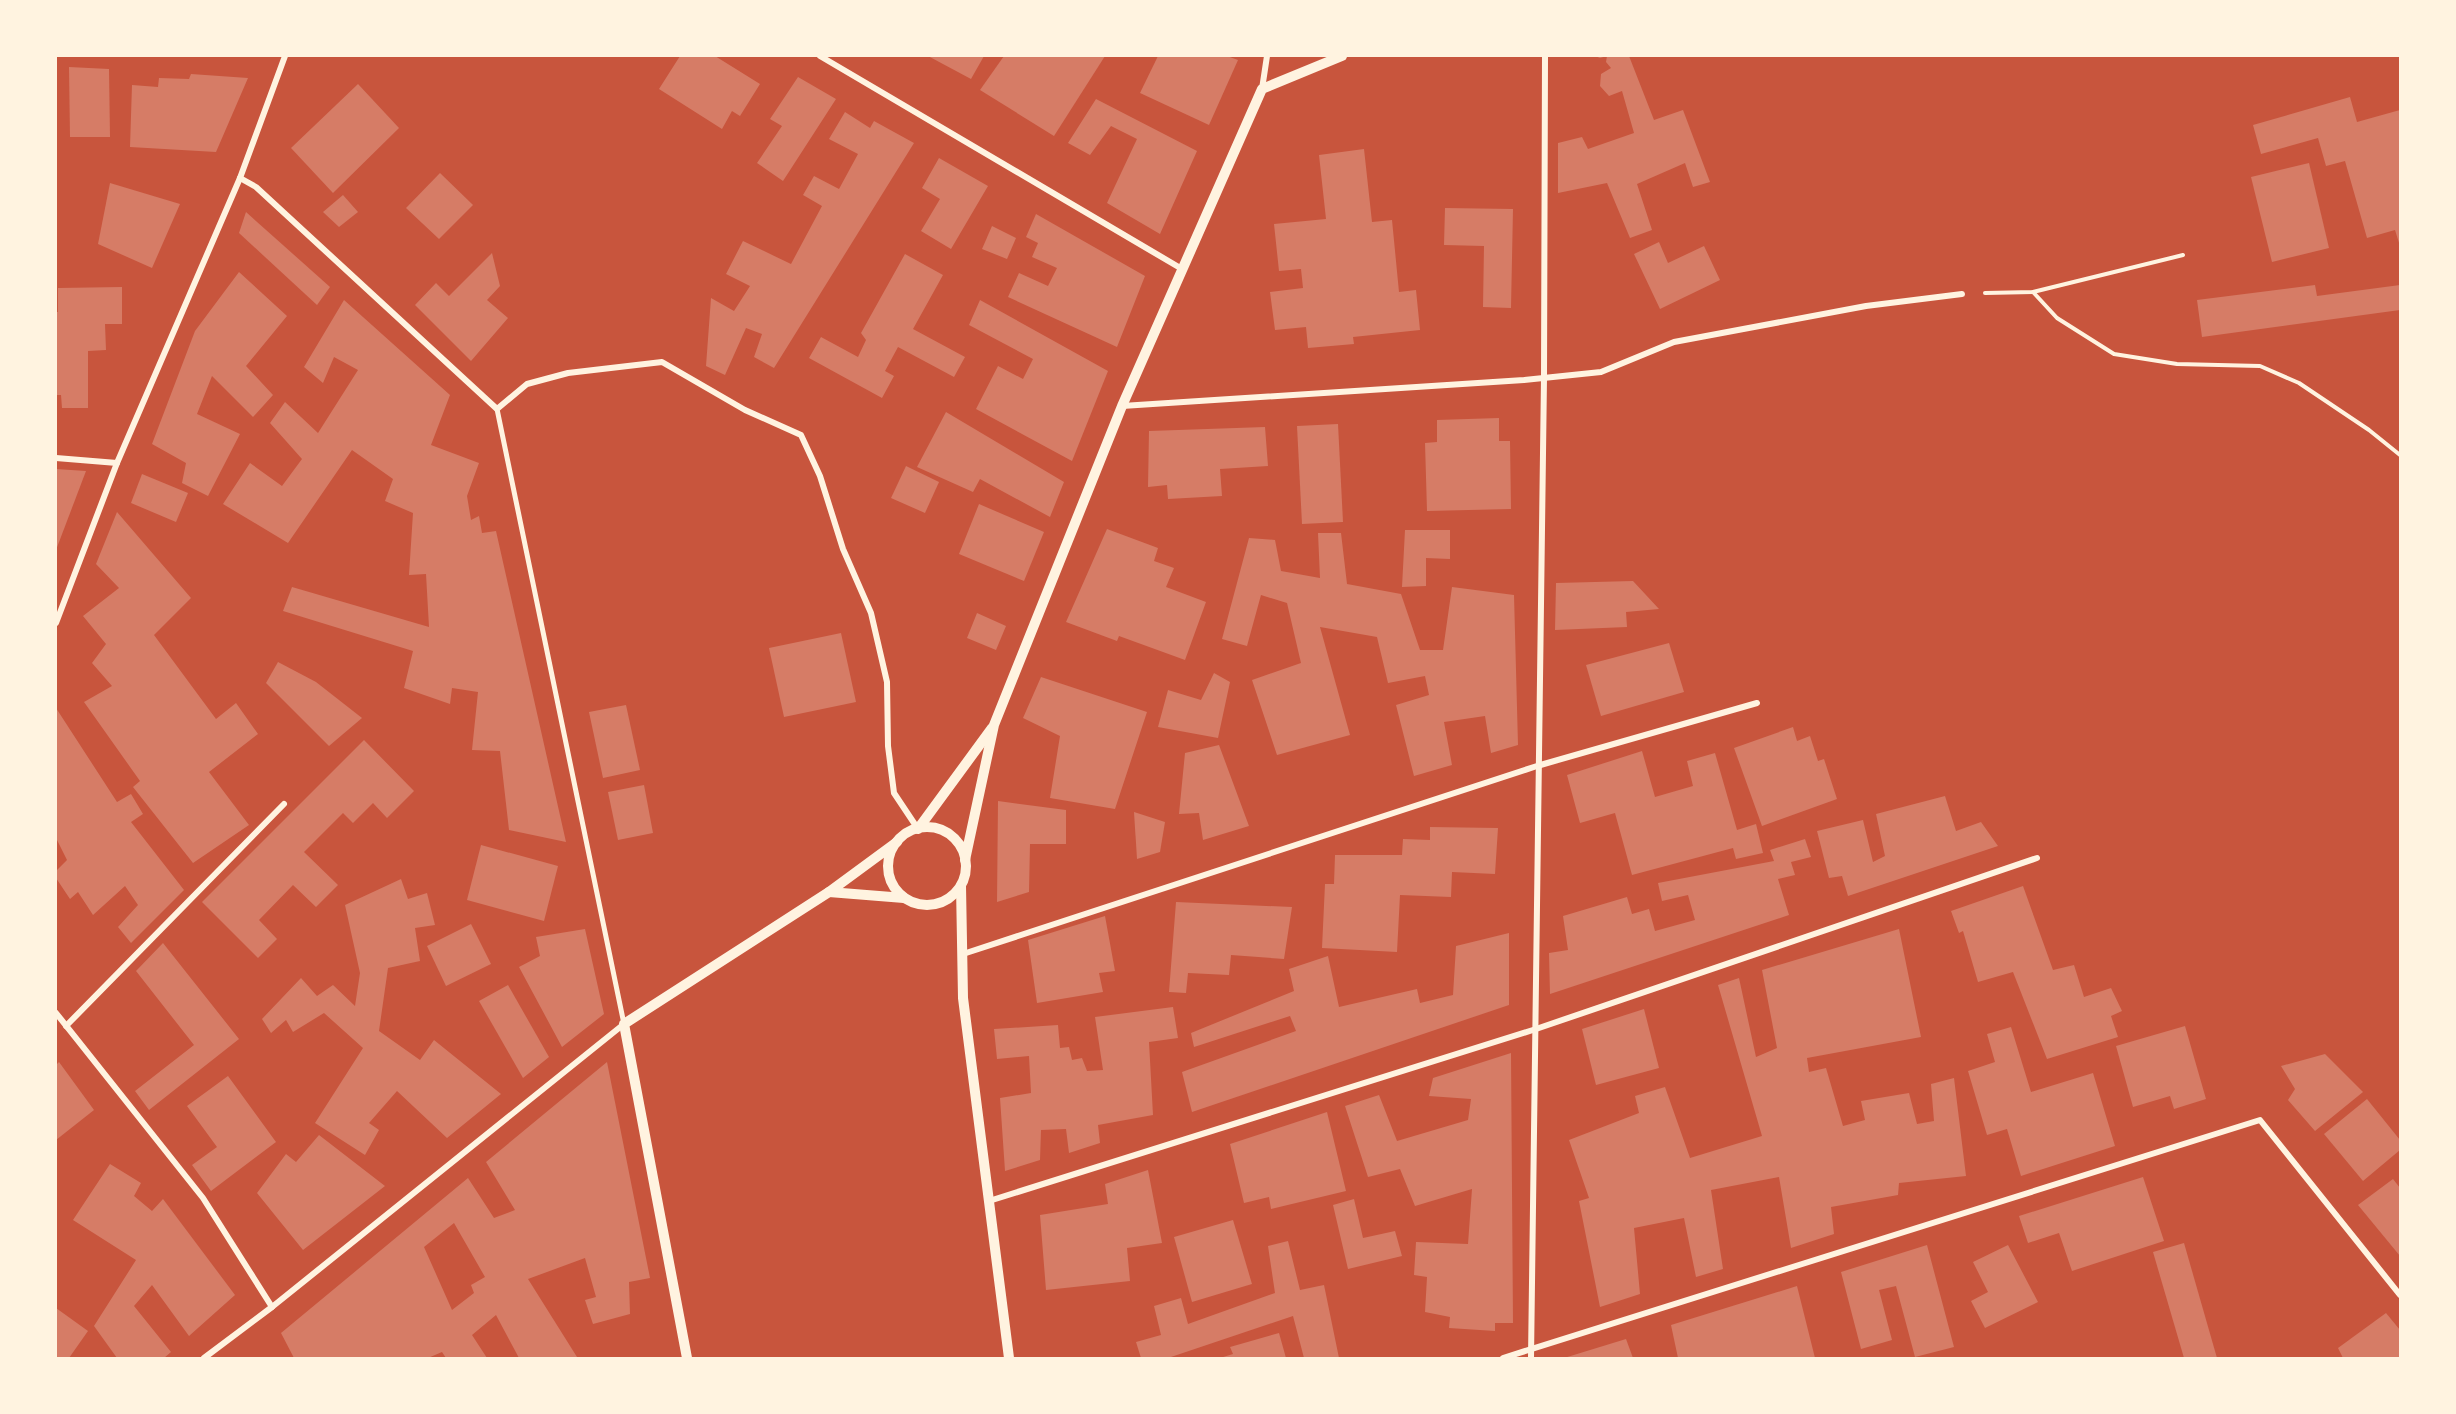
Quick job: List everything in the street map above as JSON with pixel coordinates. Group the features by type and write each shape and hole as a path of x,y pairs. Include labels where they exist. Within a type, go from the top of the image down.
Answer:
{"street":[{"path":"56,623 117,463 240,178 285,56"},
{"path":"820,56 1182,269"},
{"path":"897,842 891,852 888,865 895,889 904,898 916,904 929,905 953,896 961,885 965,873 965,860 994,725 1122,406 1262,89 1267,56"},
{"path":"1262,89 1342,56"},
{"path":"1531,1359 1537,766 1544,378 1545,56"},
{"path":"240,178 256,187 497,409 624,1024 687,1359"},
{"path":"1122,406 1544,378 1601,372 1674,342 1866,306 1962,294"},
{"path":"497,409 527,384 568,373 662,362 745,410 801,435 820,476 843,549 871,613 887,682 888,746 894,793 918,829"},
{"path":"56,458 117,463"},
{"path":"963,954 1537,766 1757,703"},
{"path":"918,829 994,725"},
{"path":"66,1026 284,804"},
{"path":"204,1359 624,1024 829,892 906,833 930,828 943,831 961,848 965,860"},
{"path":"988,1201 1536,1029 2037,858"},
{"path":"961,885 963,998 1009,1359"},
{"path":"829,892 904,898"},
{"path":"56,1013 203,1198 272,1306"},
{"path":"1503,1359 2260,1120 2400,1295"}],"path":[{"path":"1962,294 2033,292 2183,255"},
{"path":"2033,292 2057,318 2114,354 2177,364 2260,366 2299,383 2369,430 2400,455"}],"building":[{"path":"680,56 715,56 760,84 740,116 732,111 722,129 659,89"},
{"path":"928,56 984,56 971,79"},
{"path":"1004,56 1105,56 1054,136 980,90"},
{"path":"1158,56 1227,56 1238,60 1209,125 1140,93"},
{"path":"1607,56 1629,56 1654,120 1683,110 1710,182 1693,187 1685,163 1637,184 1652,230 1630,238 1607,183 1558,193 1558,143 1582,137 1588,149 1634,133 1622,91 1609,96 1600,86 1601,74 1611,68 1606,62"},
{"path":"69,67 109,69 110,137 70,137"},
{"path":"191,74 248,78 216,152 130,147 132,85 158,87 159,78 189,79"},
{"path":"798,77 836,99 783,181 757,163 782,126 770,119"},
{"path":"358,84 399,128 333,193 291,148"},
{"path":"2350,97 2357,122 2400,110 2400,246 2395,230 2367,238 2345,161 2326,166 2318,138 2261,154 2253,125"},
{"path":"1096,99 1197,151 1160,234 1107,203 1137,139 1111,126 1090,155 1068,143"},
{"path":"845,112 870,128 874,121 914,143 774,368 754,357 762,334 746,328 725,375 706,366 711,298 734,311 750,286 726,274 743,241 791,264 822,206 803,195 814,176 839,189 858,154 829,139"},
{"path":"1364,149 1372,222 1392,220 1399,292 1416,290 1420,330 1353,337 1354,344 1308,348 1306,327 1275,330 1270,292 1303,288 1301,269 1279,271 1274,224 1326,219 1319,155"},
{"path":"939,158 988,186 951,249 921,231 940,199 922,188"},
{"path":"2309,163 2329,248 2272,262 2251,177"},
{"path":"440,173 473,205 439,239 406,208"},
{"path":"110,183 180,204 152,268 98,244"},
{"path":"343,195 358,212 339,227 323,212"},
{"path":"1445,208 1513,209 1511,308 1483,307 1484,246 1444,245"},
{"path":"246,212 330,287 317,305 239,233"},
{"path":"1036,214 1145,276 1117,347 1008,297 1019,273 1048,286 1057,268 1032,257 1038,243 1026,237"},
{"path":"992,226 1016,238 1007,259 982,249"},
{"path":"1659,242 1668,263 1704,246 1720,280 1660,309 1634,254"},
{"path":"492,253 500,286 487,300 508,318 471,361 415,305 436,283 449,296"},
{"path":"905,254 943,275 913,329 965,357 954,377 898,347 885,371 894,376 882,398 809,358 821,337 858,357 866,340 861,333"},
{"path":"239,272 287,316 246,366 273,395 253,417 212,376 197,414 240,434 208,496 182,483 186,463 152,444 195,331"},
{"path":"2315,285 2317,296 2400,285 2400,310 2202,337 2197,300"},
{"path":"122,287 122,324 105,324 106,350 88,351 88,408 62,408 61,395 56,395 58,288"},
{"path":"344,300 450,395 431,445 479,463 467,496 471,520 479,516 482,533 496,531 566,842 509,830 500,751 472,750 478,692 452,688 450,704 404,688 413,651 283,611 292,587 429,627 426,574 409,575 413,513 385,501 393,479 352,450 288,543 223,504 250,463 282,486 302,459 270,423 285,402 318,433 358,370 334,357 323,383 304,367"},
{"path":"980,300 1108,371 1072,461 976,409 998,366 1023,379 1033,359 969,325"},
{"path":"946,412 1064,482 1050,517 980,479 973,492 917,467"},
{"path":"1499,418 1499,441 1510,441 1511,509 1427,511 1425,443 1437,442 1437,420"},
{"path":"1338,424 1343,522 1302,524 1297,426"},
{"path":"1265,427 1268,466 1220,469 1222,496 1168,499 1167,485 1148,487 1149,431"},
{"path":"906,466 939,482 925,513 891,498"},
{"path":"56,469 86,471 56,550"},
{"path":"142,474 188,493 176,522 131,503"},
{"path":"979,504 1044,532 1024,581 959,554"},
{"path":"117,512 191,598 154,635 216,719 236,703 258,734 209,772 249,825 193,863 133,787 140,781 84,702 112,686 92,663 106,644 83,616 119,588 96,564"},
{"path":"1107,529 1158,548 1154,561 1174,568 1166,587 1206,602 1185,660 1119,636 1117,641 1066,622"},
{"path":"1405,530 1450,530 1450,559 1426,558 1426,586 1402,587"},
{"path":"1318,533 1341,533 1347,584 1401,594 1420,650 1443,650 1452,587 1514,595 1518,745 1491,753 1485,716 1444,722 1452,765 1414,776 1396,705 1429,695 1425,676 1388,683 1377,637 1320,627 1350,735 1277,755 1252,680 1301,663 1287,603 1261,595 1247,646 1222,639 1249,538 1275,540 1281,571 1320,578"},
{"path":"1633,581 1659,609 1626,612 1627,627 1555,630 1556,583"},
{"path":"977,613 1006,626 996,650 967,638"},
{"path":"841,633 856,702 784,717 769,648"},
{"path":"1669,643 1684,692 1601,716 1586,665"},
{"path":"278,662 316,682 362,718 329,746 266,683"},
{"path":"1214,673 1230,682 1218,738 1158,727 1168,690 1201,700"},
{"path":"1041,677 1147,712 1115,809 1050,798 1060,736 1023,718"},
{"path":"626,705 640,770 603,778 589,712"},
{"path":"56,708 117,802 131,794 143,814 131,822 184,890 131,943 118,927 138,905 125,886 93,915 78,892 70,899 56,878 56,871 67,860 56,838"},
{"path":"1793,727 1797,741 1810,736 1818,761 1824,759 1837,799 1762,826 1734,748"},
{"path":"364,740 414,791 387,818 373,803 353,823 343,813 304,852 338,885 316,907 293,885 259,920 277,939 258,958 202,902"},
{"path":"1219,745 1249,826 1203,840 1199,813 1179,814 1185,753"},
{"path":"1642,751 1655,797 1693,786 1687,761 1715,753 1737,830 1756,824 1763,853 1736,859 1733,848 1632,875 1615,813 1580,823 1567,775"},
{"path":"644,785 653,833 618,840 608,792"},
{"path":"1945,796 1956,831 1981,822 1998,846 1848,896 1842,876 1829,878 1817,831 1863,820 1873,862 1885,856 1876,814"},
{"path":"998,801 1066,810 1066,844 1030,844 1029,892 997,902"},
{"path":"1134,812 1165,822 1160,852 1137,859"},
{"path":"1430,827 1498,828 1495,874 1452,872 1451,897 1400,895 1397,952 1322,948 1325,884 1334,884 1335,855 1402,855 1403,839 1430,840"},
{"path":"1805,839 1811,857 1791,862 1795,875 1778,879 1789,915 1550,994 1549,953 1568,950 1563,916 1627,897 1632,914 1649,909 1655,931 1695,920 1688,895 1662,901 1658,883 1774,861 1770,850"},
{"path":"481,845 558,866 544,921 467,900"},
{"path":"401,879 408,899 427,893 435,925 415,928 420,961 388,968 379,1031 420,1060 434,1040 501,1094 447,1138 397,1091 369,1123 379,1130 365,1155 315,1123 363,1048 324,1013 293,1032 286,1020 271,1033 262,1019 301,978 317,996 333,985 355,1006 360,973 345,905"},
{"path":"2023,886 2053,970 2074,965 2084,997 2111,988 2122,1011 2111,1016 2118,1037 2047,1059 2013,972 1978,982 1963,931 1959,933 1951,911"},
{"path":"1176,902 1292,907 1284,959 1231,955 1229,975 1188,973 1186,993 1169,992"},
{"path":"1105,916 1115,971 1099,973 1103,992 1037,1003 1028,940"},
{"path":"471,924 491,964 446,986 427,946"},
{"path":"585,929 604,1014 562,1047 519,967 540,956 536,937"},
{"path":"1899,929 1921,1037 1807,1058 1809,1072 1826,1068 1843,1126 1865,1120 1861,1101 1909,1093 1917,1124 1934,1121 1931,1084 1954,1078 1966,1176 1899,1183 1898,1195 1831,1207 1834,1234 1791,1248 1779,1177 1711,1190 1723,1269 1696,1277 1684,1218 1634,1228 1640,1294 1600,1307 1579,1201 1589,1198 1569,1140 1639,1113 1635,1096 1665,1087 1690,1158 1762,1136 1718,985 1739,978 1756,1057 1777,1048 1762,970"},
{"path":"1509,933 1509,1005 1192,1112 1182,1072 1296,1031 1290,1016 1194,1047 1191,1033 1294,991 1289,969 1328,956 1339,1007 1417,989 1420,1003 1453,995 1456,946"},
{"path":"163,943 239,1039 149,1110 135,1091 194,1045 136,971"},
{"path":"508,985 549,1057 523,1078 479,1001"},
{"path":"1173,1007 1178,1038 1149,1042 1153,1115 1098,1125 1100,1143 1069,1153 1066,1129 1041,1130 1040,1160 1005,1171 1000,1098 1031,1093 1029,1056 997,1059 994,1029 1058,1025 1060,1048 1069,1047 1072,1060 1082,1058 1087,1071 1103,1070 1095,1017"},
{"path":"1644,1009 1659,1068 1596,1085 1582,1029"},
{"path":"2185,1026 2206,1099 2174,1109 2170,1096 2133,1107 2116,1046"},
{"path":"2011,1027 2031,1092 2093,1073 2115,1146 2021,1176 2007,1129 1987,1135 1968,1071 1995,1062 1987,1034"},
{"path":"1511,1053 1513,1323 1495,1323 1495,1331 1449,1328 1450,1317 1425,1312 1427,1277 1414,1275 1416,1242 1468,1244 1472,1189 1415,1206 1400,1169 1368,1177 1345,1106 1379,1095 1397,1141 1468,1120 1471,1099 1429,1096 1433,1078"},
{"path":"2325,1054 2363,1092 2315,1131 2288,1100 2295,1089 2281,1066"},
{"path":"59,1062 94,1110 56,1140 56,1065"},
{"path":"607,1062 650,1278 629,1282 630,1314 593,1324 585,1300 596,1297 585,1258 528,1279 577,1357 575,1358 519,1358 496,1315 472,1335 487,1358 446,1358 442,1352 428,1358 294,1358 281,1333 468,1178 494,1218 515,1210 486,1162","holes":["454,1223 485,1277 471,1285 474,1293 452,1310 424,1247"]},
{"path":"228,1076 276,1142 211,1191 192,1165 217,1147 187,1106"},
{"path":"2367,1099 2400,1140 2400,1150 2363,1181 2324,1134"},
{"path":"1327,1112 1346,1191 1271,1209 1269,1197 1244,1203 1230,1144"},
{"path":"319,1135 385,1186 303,1250 257,1193 286,1154 296,1162"},
{"path":"110,1164 141,1183 134,1196 152,1211 163,1199 235,1295 189,1336 152,1285 134,1306 171,1352 164,1358 117,1358 94,1326 136,1260 73,1220"},
{"path":"1148,1170 1162,1243 1127,1248 1130,1281 1046,1290 1040,1215 1108,1204 1105,1184"},
{"path":"2143,1177 2164,1241 2072,1271 2059,1233 2028,1243 2019,1216"},
{"path":"2393,1179 2400,1188 2400,1256 2358,1205"},
{"path":"1354,1199 1363,1238 1395,1231 1402,1256 1348,1269 1333,1205"},
{"path":"1233,1220 1252,1284 1192,1302 1174,1237"},
{"path":"1288,1241 1300,1290 1324,1285 1339,1358 1304,1358 1293,1316 1168,1358 1141,1358 1136,1342 1161,1335 1154,1306 1181,1298 1188,1324 1275,1293 1268,1246"},
{"path":"2184,1243 2217,1358 2184,1358 2153,1252"},
{"path":"1927,1245 1954,1347 1915,1357 1896,1286 1879,1290 1892,1340 1861,1349 1841,1272"},
{"path":"2008,1245 2038,1302 1985,1328 1971,1301 1988,1292 1973,1262"},
{"path":"1797,1286 1815,1358 1678,1358 1671,1325"},
{"path":"56,1308 88,1331 69,1358 56,1358"},
{"path":"2386,1313 2400,1330 2400,1358 2343,1358 2338,1348"},
{"path":"1279,1333 1286,1358 1220,1358 1233,1354 1230,1347"},
{"path":"1626,1339 1633,1358 1564,1358"}]}
